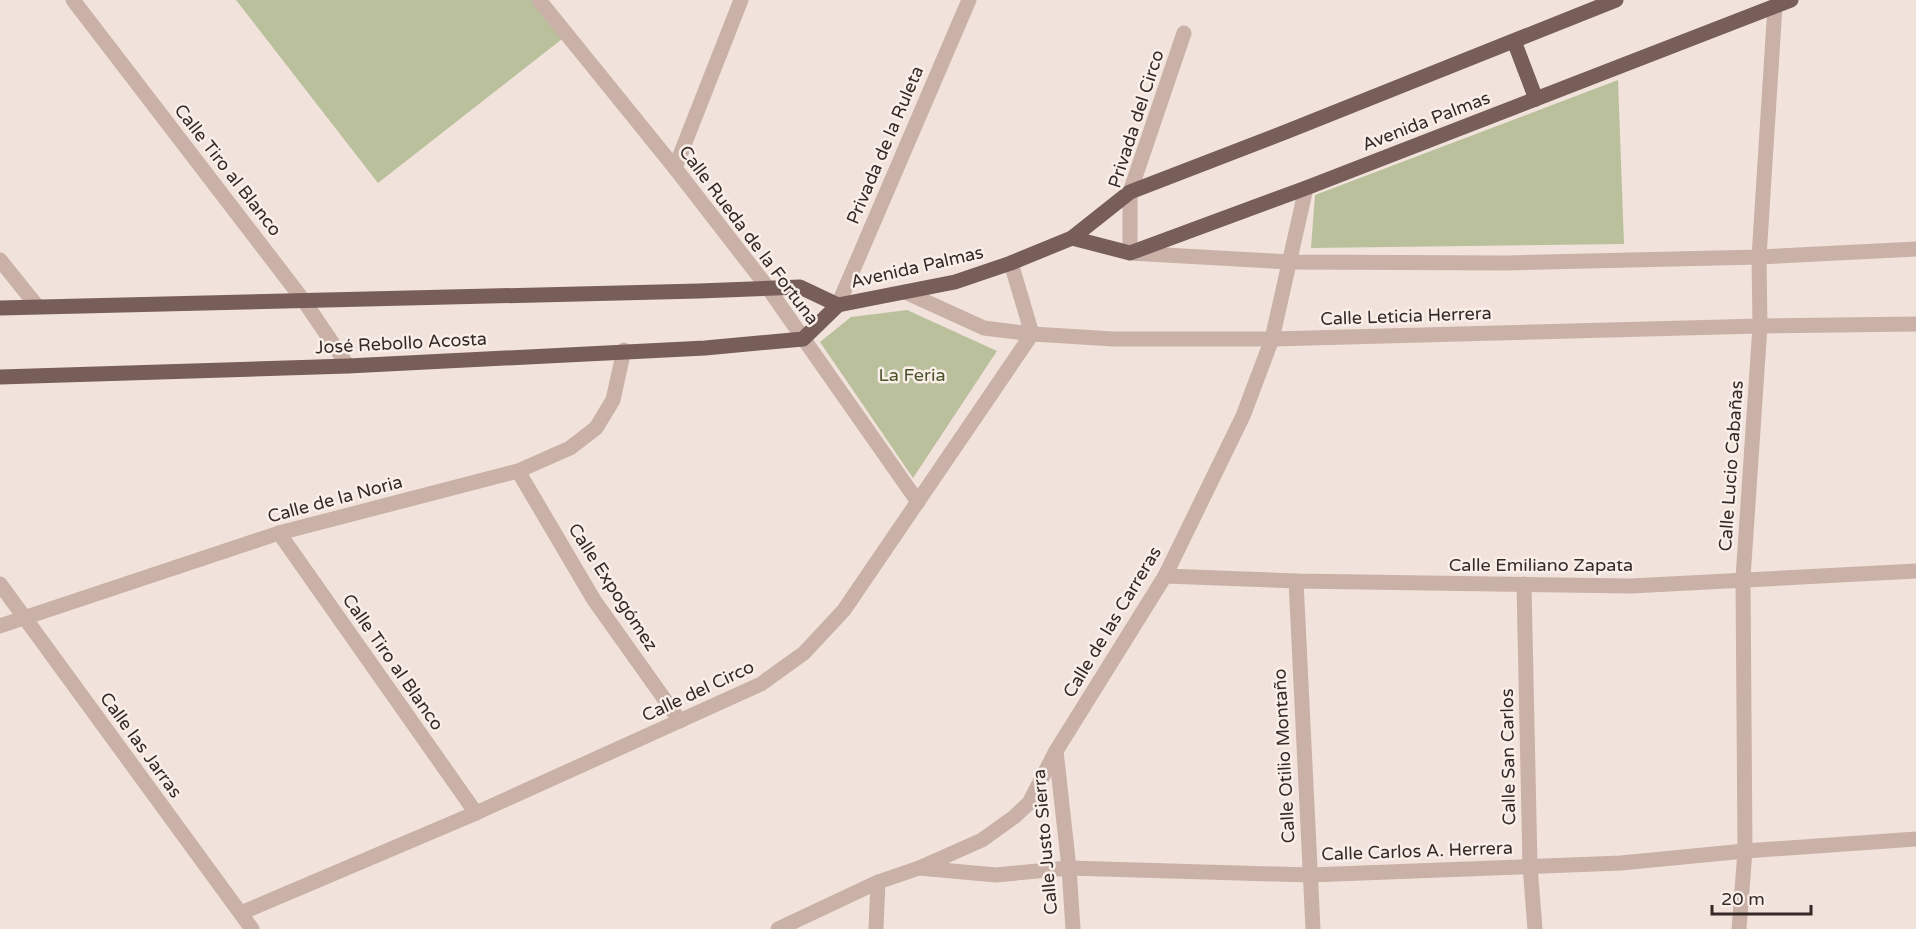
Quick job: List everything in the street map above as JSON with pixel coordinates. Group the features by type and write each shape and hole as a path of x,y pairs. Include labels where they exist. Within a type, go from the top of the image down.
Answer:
{"main road":[{"name":"Avenida Palmas","path":"803,339 837,305 956,282 1011,263 1072,238 1130,192 1616,0"},
{"name":"Avenida Palmas","path":"1130,254 1791,0"},
{"path":"1514,40 1536,99"},
{"path":"1072,238 1130,254"},
{"name":"Avenida Palmas","path":"768,288 800,286 837,305"},
{"path":"0,308 768,288"},
{"name":"José Rebollo Acosta","path":"0,376 348,366 624,350 705,348 803,339"}],"street":[{"name":"Calle Tiro al Blanco","path":"73,0 304,301 348,366"},
{"name":"Calle Rueda de la Fortuna","path":"539,0 675,168 768,288 918,502"},
{"path":"675,168 741,0"},
{"name":"Privada de la Ruleta","path":"837,305 969,0"},
{"name":"Calle Lucio Cabañas","path":"1739,929 1744,851 1743,579 1760,326 1759,257 1775,6"},
{"name":"Privada del Circo","path":"1130,254 1130,192 1184,33"},
{"name":"Calle de las Carreras","path":"778,929 878,882 919,868 982,840 1029,803 1056,751 1165,576 1243,416 1272,339 1306,188"},
{"path":"1130,254 1290,262 1508,263 1759,257 1916,249"},
{"path":"0,260 37,306"},
{"path":"1011,263 1032,334"},
{"name":"Calle Leticia Herrera","path":"905,292 984,328 1032,334 1114,339 1272,339 1916,324"},
{"name":"Calle del Circo","path":"241,913 476,813 761,684 804,653 844,610 1032,334"},
{"name":"Calle de la Noria","path":"0,626 279,533 518,471 570,448 596,428 613,400 624,350"},
{"name":"Calle Expogómez","path":"518,471 594,600 680,721"},
{"name":"Calle Tiro al Blanco","path":"279,533 476,813"},
{"name":"Calle Emiliano Zapata","path":"1165,576 1296,581 1631,586 1916,571"},
{"name":"Calle Otilio Montaño","path":"1296,581 1314,929"},
{"name":"Calle las Jarras","path":"0,584 252,929"},
{"name":"Calle San Carlos","path":"1524,584 1530,866 1535,929"},
{"name":"Calle Justo Sierra","path":"1056,751 1069,868 1072,929"},
{"name":"Calle Carlos A. Herrera","path":"919,868 996,875 1069,868 1310,875 1621,863 1744,851 1916,839"},
{"path":"876,929 878,882"}],"green space":[{"path":"236,0 537,0 566,36 378,183"},
{"path":"1618,80 1624,244 1311,248 1315,195"},
{"name":"La Feria","path":"907,310 997,351 913,478 820,342 851,317"}]}
